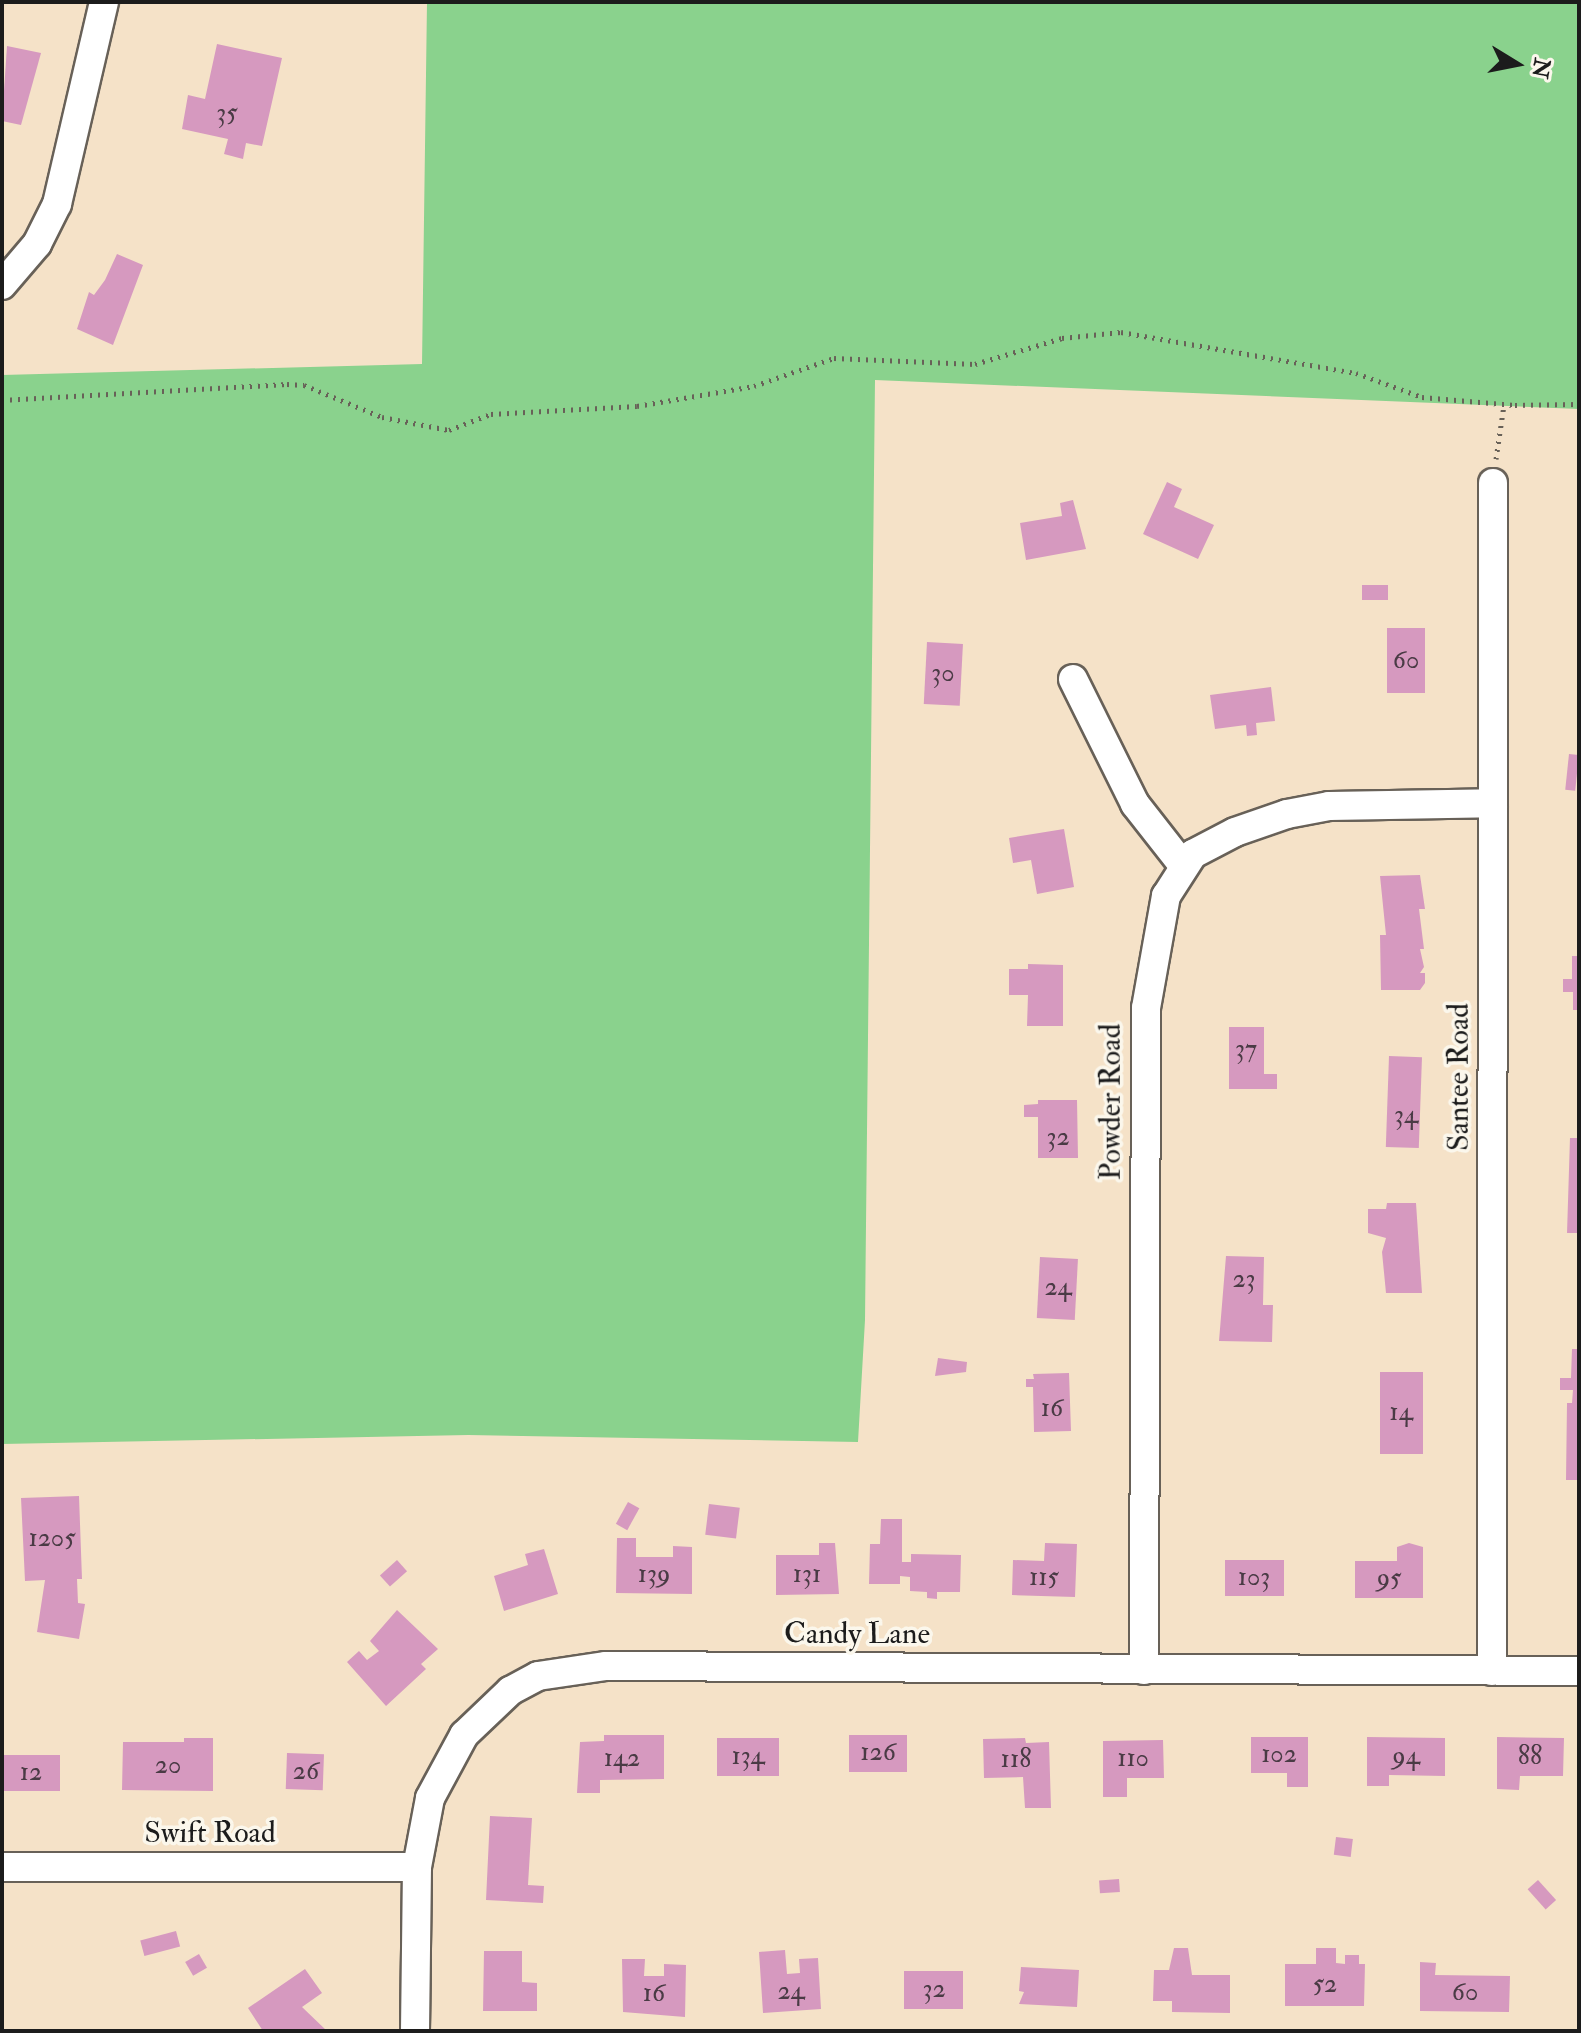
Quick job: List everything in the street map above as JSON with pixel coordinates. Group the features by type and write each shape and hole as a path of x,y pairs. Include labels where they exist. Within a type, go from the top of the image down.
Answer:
{"street":[{"path":"2,285 37,244 57,204 104,2"},
{"name":"Santee Road","path":"1492,1671 1493,483"},
{"path":"1073,679 1135,804 1182,864 1235,832 1308,809 1493,803"},
{"name":"Powder Road","path":"1144,1670 1146,1008 1159,921 1182,864"},
{"name":"Candy Lane","path":"415,2031 417,1867 430,1798 464,1735 510,1691 538,1676 606,1666 1579,1671"},
{"name":"Swift Road","path":"2,1867 417,1867"}],"path":[{"path":"2,400 304,385 382,417 449,430 491,414 637,406 754,386 834,358 975,364 1062,338 1121,332 1356,373 1422,397 1504,405 1579,404"},
{"path":"1493,483 1504,405"}],"green space":[{"path":"427,2 1579,2 1579,409 875,380 865,1320 858,1442 468,1435 2,1444 2,375 422,364"}],"building":[{"path":"217,44 282,58 262,146 246,143 243,159 224,154 228,139 182,129 188,95 205,99"},
{"path":"7,46 41,53 21,125 2,121"},
{"path":"117,254 143,265 113,345 77,329 89,292 94,295"},
{"path":"1167,482 1182,489 1174,507 1214,525 1198,559 1143,534"},
{"path":"1073,500 1086,549 1026,560 1020,523 1062,516 1060,503"},
{"path":"1362,585 1388,585 1388,600 1362,600"},
{"path":"1387,628 1425,628 1425,693 1387,693"},
{"path":"927,642 963,644 960,706 924,704"},
{"path":"1271,687 1275,721 1256,723 1257,735 1247,736 1246,725 1215,729 1210,695"},
{"path":"1569,754 1579,755 1575,791 1565,790"},
{"path":"1064,829 1074,887 1037,894 1031,860 1013,863 1009,838"},
{"path":"1420,875 1425,909 1419,909 1424,949 1420,949 1424,967 1420,973 1425,973 1425,983 1420,990 1381,990 1380,935 1386,935 1380,876"},
{"path":"1572,956 1579,956 1579,1010 1573,1010 1573,992 1563,992 1563,979 1572,979"},
{"path":"1028,964 1063,965 1063,1026 1027,1026 1028,995 1009,995 1009,969 1028,969"},
{"path":"1229,1027 1264,1027 1264,1074 1277,1074 1277,1089 1229,1089"},
{"path":"1389,1056 1422,1057 1419,1148 1386,1147"},
{"path":"1038,1100 1077,1100 1078,1158 1038,1158 1038,1117 1024,1117 1024,1105 1038,1104"},
{"path":"1570,1138 1579,1138 1579,1233 1567,1233"},
{"path":"1387,1203 1416,1203 1422,1293 1386,1293 1382,1252 1386,1238 1368,1233 1368,1209 1386,1209"},
{"path":"1226,1256 1264,1257 1263,1305 1273,1305 1272,1342 1219,1341"},
{"path":"1040,1257 1078,1259 1075,1320 1037,1318"},
{"path":"1572,1349 1579,1349 1579,1480 1566,1480 1567,1403 1572,1403 1573,1390 1560,1390 1560,1378 1571,1378"},
{"path":"938,1358 967,1362 966,1372 935,1376"},
{"path":"1380,1372 1423,1372 1423,1454 1380,1454"},
{"path":"1069,1373 1071,1431 1034,1432 1033,1387 1026,1387 1026,1379 1034,1379 1033,1374"},
{"path":"79,1496 82,1579 77,1579 78,1603 85,1604 79,1639 37,1632 45,1580 25,1581 21,1498"},
{"path":"628,1502 639,1508 627,1530 616,1524"},
{"path":"709,1504 740,1508 736,1539 705,1535"},
{"path":"881,1519 902,1519 902,1562 911,1562 911,1554 961,1555 960,1592 937,1592 937,1599 927,1598 927,1592 910,1591 910,1577 900,1576 900,1584 869,1584 870,1544 880,1544"},
{"path":"617,1538 636,1538 636,1557 673,1557 673,1546 692,1547 692,1594 616,1593"},
{"path":"819,1543 835,1543 839,1594 776,1595 776,1555 819,1555"},
{"path":"1045,1543 1077,1544 1075,1597 1012,1595 1013,1560 1044,1561"},
{"path":"1409,1543 1423,1547 1423,1598 1355,1598 1355,1561 1397,1561 1397,1547"},
{"path":"544,1549 558,1594 504,1611 494,1576 528,1565 525,1554"},
{"path":"397,1560 407,1571 390,1587 380,1575"},
{"path":"1225,1560 1284,1560 1284,1596 1225,1596"},
{"path":"397,1610 438,1649 421,1664 426,1669 386,1706 347,1662 359,1651 367,1660 379,1651 370,1641"},
{"path":"604,1735 664,1735 664,1779 600,1780 600,1793 577,1793 580,1742 604,1741"},
{"path":"849,1735 907,1735 907,1772 849,1772"},
{"path":"1251,1737 1308,1737 1308,1787 1287,1787 1287,1773 1251,1773"},
{"path":"1367,1737 1445,1738 1445,1776 1389,1775 1389,1786 1367,1786"},
{"path":"1497,1737 1564,1738 1563,1776 1520,1776 1519,1790 1497,1789"},
{"path":"184,1738 213,1738 213,1791 122,1790 123,1742 184,1742"},
{"path":"717,1738 779,1738 779,1776 717,1776"},
{"path":"1025,1738 1026,1743 1049,1742 1051,1808 1025,1808 1023,1777 984,1778 983,1739"},
{"path":"1163,1740 1164,1778 1127,1778 1127,1797 1103,1797 1103,1741"},
{"path":"287,1753 324,1754 323,1790 286,1789"},
{"path":"2,1755 60,1755 60,1791 2,1791"},
{"path":"490,1816 532,1818 528,1885 544,1886 543,1903 486,1900"},
{"path":"1336,1837 1353,1839 1351,1857 1334,1855"},
{"path":"1119,1879 1120,1892 1100,1893 1099,1880"},
{"path":"1538,1880 1556,1900 1546,1909 1528,1889"},
{"path":"176,1931 180,1946 144,1956 140,1941"},
{"path":"1174,1948 1188,1948 1192,1975 1230,1975 1230,2013 1172,2012 1172,2001 1153,2001 1154,1970 1169,1970"},
{"path":"1316,1948 1336,1948 1336,1963 1345,1964 1345,1955 1359,1955 1359,1964 1365,1964 1364,2006 1285,2006 1285,1964 1316,1964"},
{"path":"785,1950 787,1974 800,1973 799,1959 818,1958 821,2009 763,2013 759,1952"},
{"path":"484,1951 522,1951 522,1982 537,1983 537,2011 483,2011"},
{"path":"199,1954 207,1968 193,1976 185,1962"},
{"path":"622,1959 645,1959 644,1976 664,1976 664,1964 686,1965 685,2017 623,2012"},
{"path":"1420,1962 1436,1963 1435,1975 1510,1976 1509,2012 1420,2011"},
{"path":"1021,1967 1079,1970 1077,2007 1019,2004 1024,1992 1019,1991"},
{"path":"305,1969 322,1993 302,2007 327,2031 263,2031 248,2008"},
{"path":"904,1971 963,1971 963,2009 904,2009"}]}
